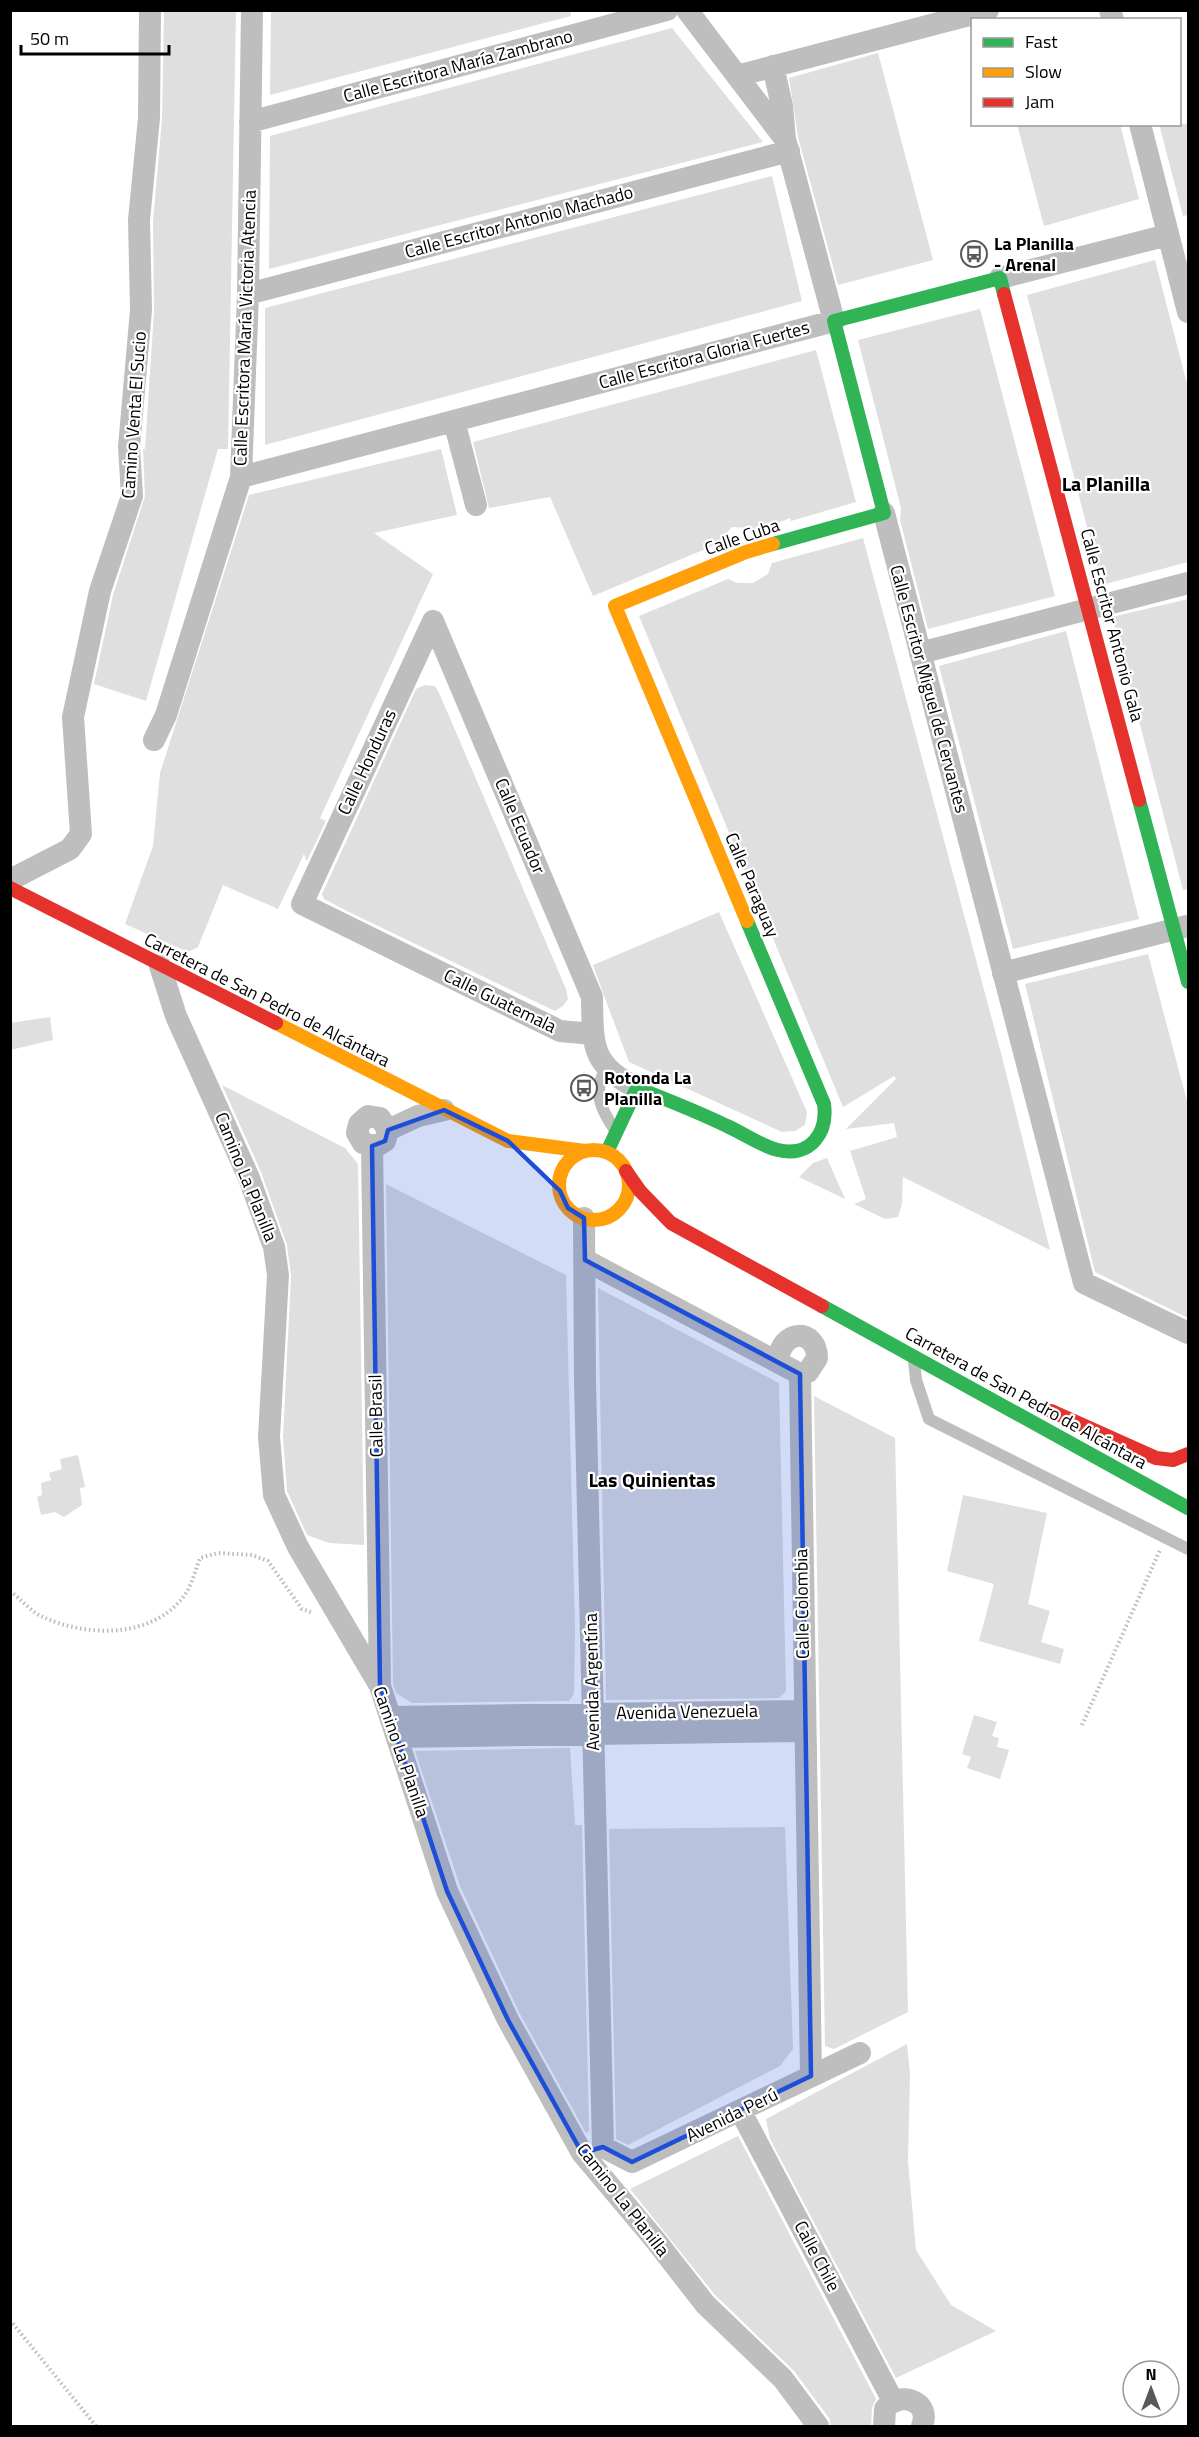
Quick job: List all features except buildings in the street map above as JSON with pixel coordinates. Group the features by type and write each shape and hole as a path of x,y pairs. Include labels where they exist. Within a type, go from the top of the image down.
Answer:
{"main road":[{"name":"Calle Escritora Gloria Fuertes","path":"834,321 1000,278"},
{"name":"Calle Escritor Antonio Gala","path":"1000,278 1089,610 1182,928 1188,982"},
{"name":"Calle Escritor Miguel de Cervantes","path":"834,321 884,513"},
{"name":"Calle Cuba","path":"615,606 746,552 884,513"},
{"name":"Calle Paraguay","path":"615,606 824,1104 827,1118 823,1131 815,1141 804,1149 791,1152 778,1150 687,1107 636,1089"},
{"name":"Carretera de San Pedro de Alcántara","path":"10,888 508,1141 524,1156"},
{"path":"607,1152 636,1089"},
{"name":"Carretera de San Pedro de Alcántara","path":"508,1141 585,1151"},
{"path":"560,1191 560,1181 568,1162 585,1151 607,1152 622,1163 629,1180 626,1199 621,1208 594,1218"},
{"name":"Carretera de San Pedro de Alcántara","path":"626,1171 640,1191 671,1223 1188,1508"},
{"path":"548,1180 560,1191 568,1208 594,1218 626,1220"},
{"name":"Carretera de San Pedro de Alcántara","path":"648,1221 671,1223"},
{"name":"Carretera de San Pedro de Alcántara","path":"847,1318 992,1386 1168,1475"},
{"path":"992,1386 1013,1395"},
{"path":"1034,1404 1144,1454 1166,1460 1181,1459 1188,1454"},
{"path":"1070,1442 1188,1496"}],"street":[{"name":"Camino Venta El Sucio","path":"10,880 70,849 81,834 73,717 100,591 132,496 129,447 141,310 139,220 149,118 150,10"},
{"name":"Calle Escritora María Victoria Atencia","path":"154,740 166,715 241,477 248,294 252,10"},
{"name":"Calle Escritora María Zambrano","path":"250,122 667,10"},
{"name":"Calle Escritor Miguel de Cervantes","path":"687,10 787,145 834,321"},
{"path":"737,76 988,10"},
{"path":"773,66 782,106 787,145"},
{"path":"1140,126 1188,312"},
{"name":"Calle Escritor Antonio Machado","path":"248,294 787,145"},
{"name":"Calle Escritora Gloria Fuertes","path":"1000,278 1168,236"},
{"name":"Calle Escritora Gloria Fuertes","path":"241,477 834,321"},
{"path":"454,421 476,505"},
{"name":"Calle Escritor Miguel de Cervantes","path":"884,513 1084,1283 1188,1334"},
{"path":"920,652 1188,583"},
{"name":"Calle Honduras","path":"302,904 433,621"},
{"name":"Calle Ecuador","path":"433,621 592,997 593,1034"},
{"name":"Calle Guatemala","path":"302,904 560,1031 593,1034"},
{"path":"1003,973 1182,928"},
{"name":"Camino La Planilla","path":"160,966 176,1016 249,1178 274,1247 278,1286 268,1437 274,1495 298,1547 380,1686 447,1891 508,2020 593,2150 705,2304 783,2379 818,2427"},
{"path":"593,1034 606,1069 613,1076 636,1089"},
{"name":"Calle Brasil","path":"380,1686 372,1146 359,1139 357,1128 368,1116 380,1118 388,1130 418,1116 444,1110"},
{"name":"Avenida Argentína","path":"593,2150 593,1724 585,1260 594,1218"},
{"path":"585,1260 800,1374 808,1372 817,1358 816,1347 803,1336 789,1338 781,1346 778,1361"},
{"name":"Calle Colombia","path":"800,1374 803,1721 811,2076"},
{"name":"Avenida Venezuela","path":"395,1727 803,1721"},
{"name":"Avenida Perú","path":"593,2150 632,2162 741,2112 860,2053"},
{"name":"Calle Chile","path":"741,2112 893,2401"},
{"path":"884,2427 885,2409 893,2401 903,2398 918,2404 923,2411 922,2427"}],"lane":[{"path":"606,1069 599,1080 601,1110 616,1132"},
{"path":"913,1356 916,1380 929,1419 1188,1550"}],"path":[{"path":"1082,1725 1166,1538"},
{"path":"10,1591 41,1617 86,1631 110,1631 136,1626 159,1617 182,1599 191,1586 200,1558 218,1553 252,1555 268,1561 302,1610 317,1614 334,1609"},
{"path":"10,2320 96,2427"}],"highlighted area":[{"path":"444,1110 508,1141 560,1191 568,1208 584,1218 585,1260 800,1374 811,2076 632,2162 603,2147 582,2153 508,2020 447,1891 380,1686 372,1146 385,1141 388,1130"}],"traffic: fast":[{"path":"773,544 884,513 834,321 1000,278 1004,294"},
{"path":"1139,800 1188,982"},
{"path":"607,1152 637,1088 778,1150 789,1152 808,1147 820,1133 823,1125 824,1104 747,921"},
{"path":"822,1306 1188,1508"}],"traffic: slow":[{"path":"747,921 615,606 746,552 773,544"},
{"path":"276,1023 508,1141 585,1151"},
{"path":"594,1150 613,1156 623,1166 629,1185 623,1204 613,1214 594,1220 575,1214 565,1204 559,1185 565,1166 575,1156 594,1150"}],"traffic: jam":[{"path":"1004,294 1139,800"},
{"path":"10,888 276,1023"},
{"path":"626,1171 640,1191 671,1223 822,1306"},
{"path":"1051,1411 1156,1458 1173,1460 1188,1454"}],"place":[{"name":"La Planilla - Arenal","path":"974,254"},
{"name":"Rotonda La Planilla","path":"584,1088"}],"district":[{"name":"La Planilla","path":"1106,484"},
{"name":"Las Quinientas","path":"652,1480"}]}
